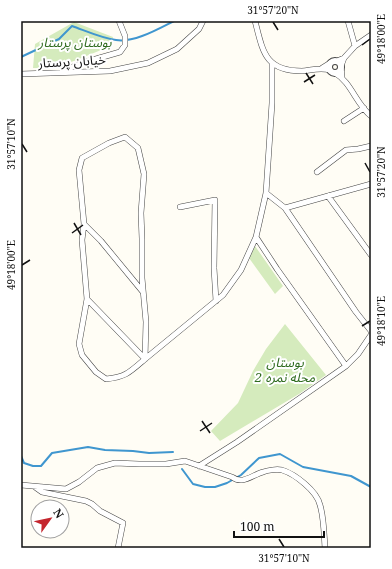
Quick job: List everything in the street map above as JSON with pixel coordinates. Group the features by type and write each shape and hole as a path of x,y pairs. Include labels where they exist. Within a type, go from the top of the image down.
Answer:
{"street":[{"path":"60,72 82,63 120,52 126,45 125,36 119,21"},
{"name":"خیابان پرستار","path":"21,74 110,71 148,63 177,49 199,29 203,21"},
{"path":"255,21 262,49 272,63 286,70 304,71 332,68 340,71 339,64 344,58 355,46 371,36"},
{"path":"348,21 355,46"},
{"path":"332,68 334,61 339,64 342,77"},
{"path":"145,360 146,322 142,278 141,213 144,174 138,148 125,137 82,158 79,170 84,224 82,240 87,299 79,344 82,355 96,372 106,379 120,378 131,372 223,296 241,270 256,237 266,193 272,103 272,63"},
{"path":"332,68 342,77 371,116"},
{"path":"344,121 364,108"},
{"path":"317,172 346,150 358,150 371,146"},
{"path":"286,208 370,186"},
{"path":"266,193 286,208 356,312 371,331"},
{"path":"328,196 371,255"},
{"path":"180,207 215,200 214,268 216,301"},
{"path":"84,224 101,241 143,292"},
{"path":"256,237 346,366"},
{"path":"87,299 145,360"},
{"path":"200,466 346,366 358,354 371,335"},
{"path":"21,485 66,489 79,482 97,468 115,463 166,464 185,461 243,481 264,472 281,470 296,478 314,492 320,503 325,548"},
{"path":"34,486 42,492 86,501 100,511 123,523 118,548"}],"green space":[{"name":"بوستان پرستار","path":"74,22 113,37 111,46 74,61 49,68 33,68 35,44"},
{"path":"255,246 283,286 275,294 249,258"},
{"name":"بوستان محله نمره 2","path":"285,324 326,375 299,394 220,441 211,431 238,403 253,371 266,349"}],"waterway":[{"path":"21,57 59,39 72,26 105,38 123,40 146,35 174,21"},
{"path":"21,456 24,463 33,466 41,466 52,453 88,447 105,450 149,453 173,452"},
{"path":"182,469 193,484 205,487 215,487 227,483 241,475 259,458 280,454 303,467 351,476 371,487"}]}
